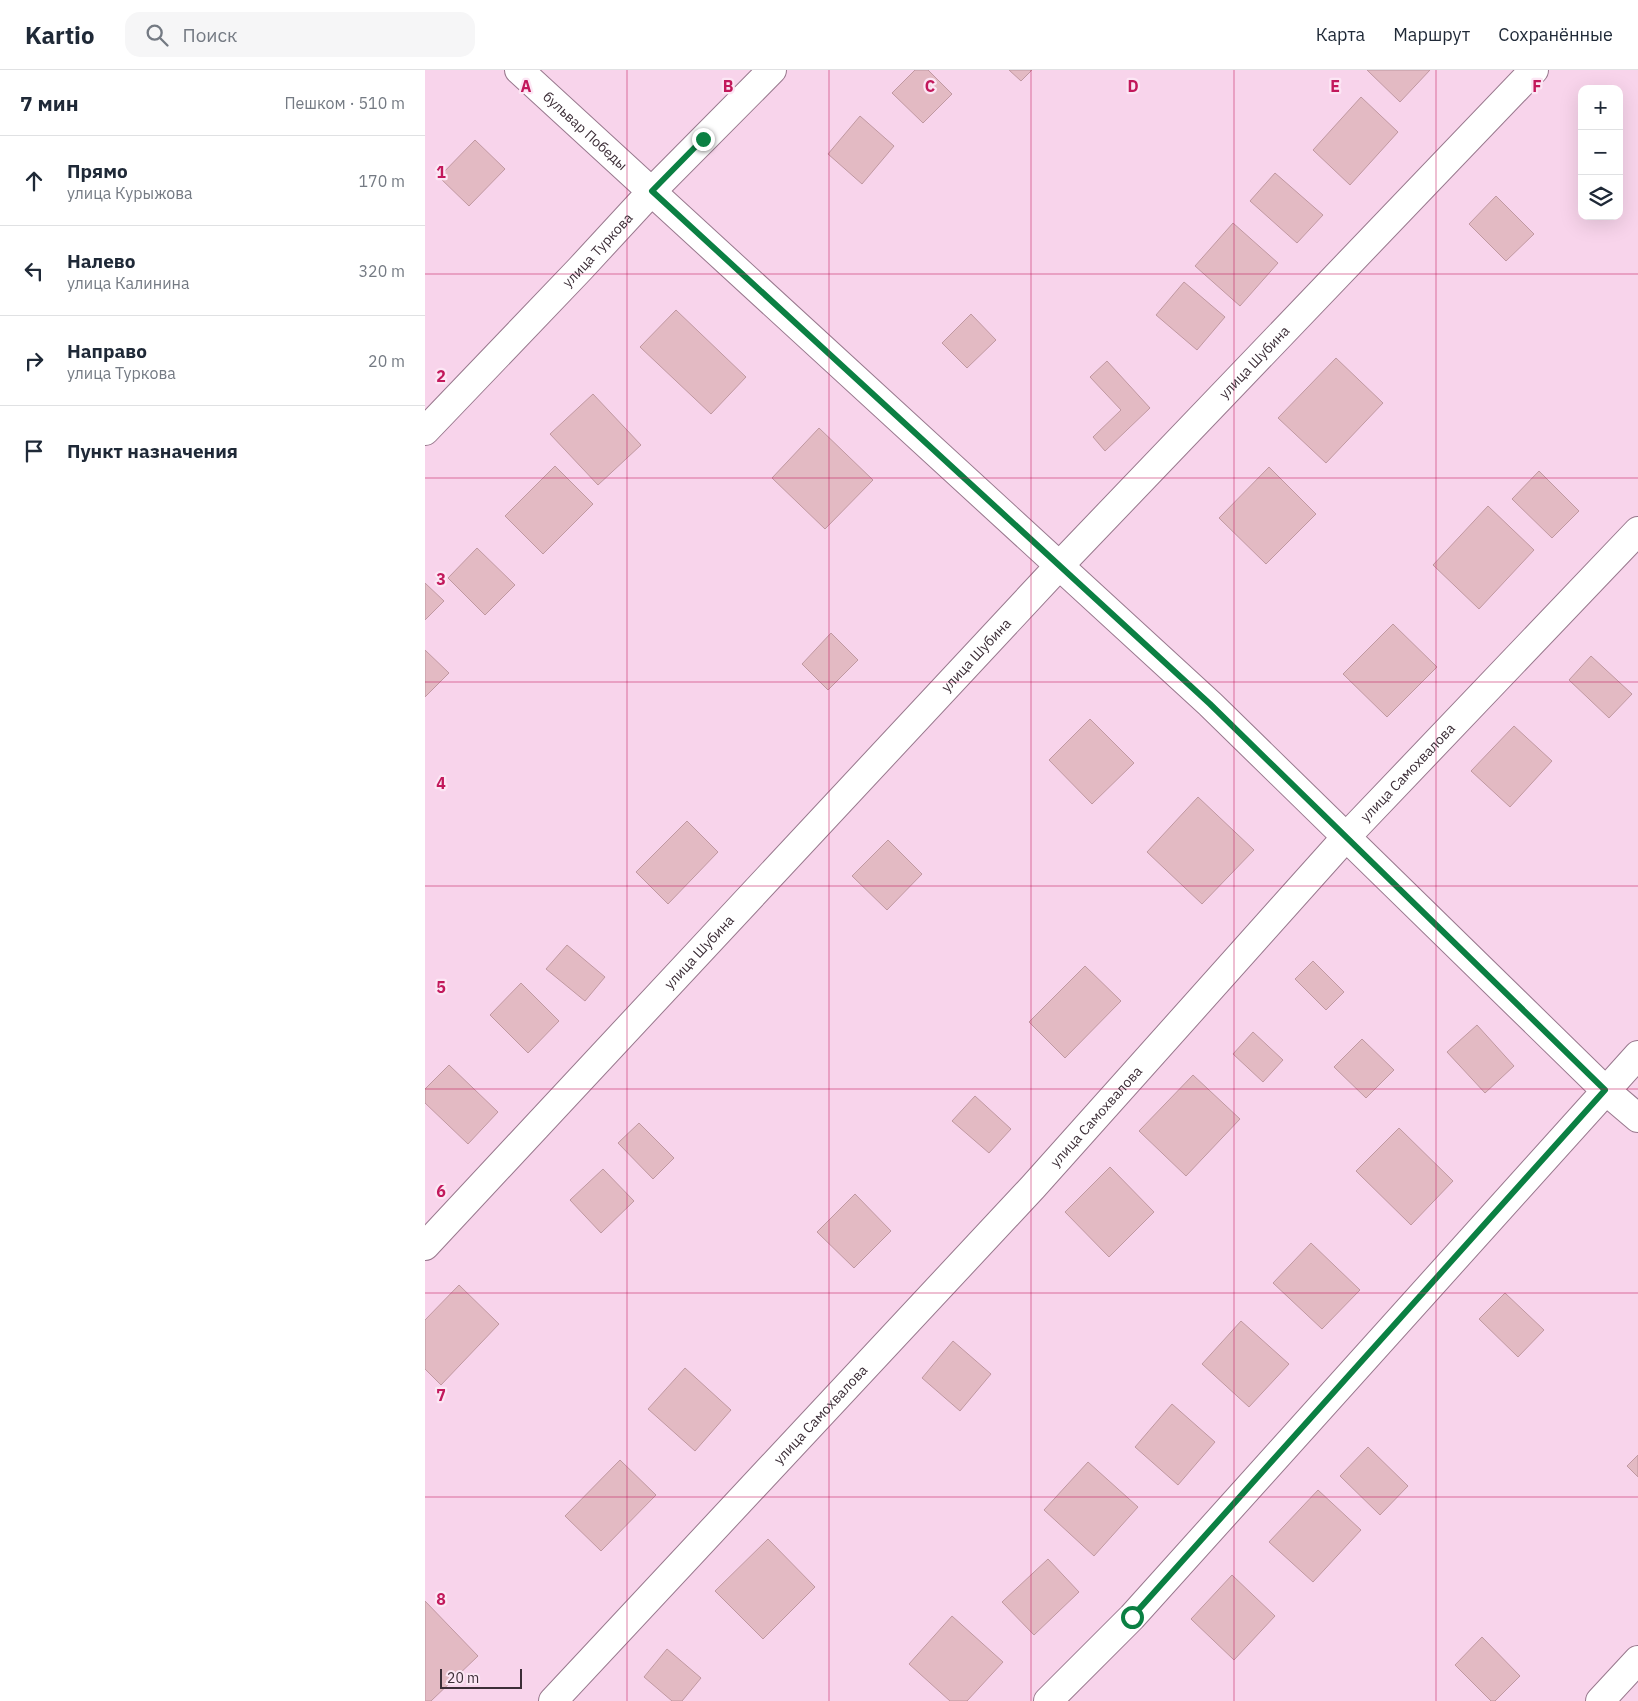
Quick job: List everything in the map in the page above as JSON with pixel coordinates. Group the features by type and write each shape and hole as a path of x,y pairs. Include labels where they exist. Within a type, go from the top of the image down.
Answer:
{"street":[{"name":"бульвар Победы","path":"519,70 1210,704 1605,1090 1638,1118"},
{"name":"улица Туркова","path":"425,431 652,191 772,70"},
{"name":"улица Шубина","path":"425,1246 1059,566 1533,70"},
{"name":"улица Самохвалова","path":"553,1701 1033,1188 1347,836 1638,531"},
{"path":"1047,1701 1132,1617 1638,1055"},
{"path":"1600,1701 1638,1660"}],"building":[{"path":"915,70 928,70 952,94 923,123 892,93"},
{"path":"1009,70 1032,70 1021,81"},
{"path":"1367,70 1430,70 1400,102"},
{"path":"1361,97 1398,132 1350,185 1313,150"},
{"path":"860,116 894,146 862,184 828,154"},
{"path":"475,140 505,169 469,206 439,177"},
{"path":"1275,173 1323,215 1297,243 1250,201"},
{"path":"1496,196 1534,234 1506,261 1469,224"},
{"path":"1233,223 1278,263 1240,306 1195,266"},
{"path":"1184,282 1225,317 1197,350 1156,315"},
{"path":"676,310 746,377 711,414 640,347"},
{"path":"971,314 996,340 967,368 942,343"},
{"path":"1336,358 1383,403 1326,463 1278,418"},
{"path":"1107,361 1150,408 1105,451 1093,437 1121,410 1090,377"},
{"path":"593,394 641,445 598,485 550,434"},
{"path":"819,428 873,480 825,529 772,478"},
{"path":"555,466 593,504 543,554 505,516"},
{"path":"1269,467 1316,514 1266,564 1219,518"},
{"path":"1539,471 1579,511 1552,538 1512,499"},
{"path":"1488,506 1534,550 1479,609 1433,565"},
{"path":"477,548 515,585 485,615 448,578"},
{"path":"425,583 444,601 425,620"},
{"path":"1393,624 1437,667 1387,717 1343,674"},
{"path":"831,633 858,660 828,690 802,664"},
{"path":"425,650 449,673 425,697"},
{"path":"1591,656 1632,694 1609,718 1569,680"},
{"path":"1090,719 1134,763 1092,804 1049,760"},
{"path":"1514,726 1552,761 1510,807 1471,771"},
{"path":"1198,797 1254,850 1202,904 1147,852"},
{"path":"687,821 718,852 668,904 636,872"},
{"path":"888,840 922,874 887,910 852,876"},
{"path":"567,945 605,977 585,1001 546,969"},
{"path":"1313,961 1344,992 1326,1010 1295,979"},
{"path":"1085,966 1121,1001 1065,1058 1029,1022"},
{"path":"521,983 559,1021 528,1053 490,1015"},
{"path":"1477,1025 1514,1066 1485,1093 1447,1052"},
{"path":"1253,1032 1283,1060 1263,1082 1233,1054"},
{"path":"1362,1039 1394,1070 1366,1098 1334,1067"},
{"path":"449,1065 498,1112 468,1144 425,1103 425,1089"},
{"path":"1193,1075 1240,1119 1186,1176 1139,1131"},
{"path":"975,1096 1011,1129 989,1153 952,1121"},
{"path":"639,1123 674,1158 653,1179 618,1143"},
{"path":"1399,1128 1453,1181 1411,1225 1356,1171"},
{"path":"1110,1167 1154,1212 1109,1257 1065,1212"},
{"path":"603,1169 634,1201 601,1233 570,1200"},
{"path":"855,1194 891,1231 854,1268 817,1232"},
{"path":"1311,1243 1360,1290 1322,1329 1273,1283"},
{"path":"459,1285 499,1324 441,1385 425,1369 425,1320"},
{"path":"1505,1293 1544,1330 1518,1357 1479,1319"},
{"path":"1241,1321 1289,1364 1249,1407 1202,1364"},
{"path":"953,1341 991,1374 960,1411 922,1378"},
{"path":"685,1368 731,1410 695,1451 648,1409"},
{"path":"1172,1404 1215,1442 1178,1485 1135,1447"},
{"path":"1368,1447 1408,1486 1380,1515 1340,1476"},
{"path":"1638,1455 1638,1477 1627,1466"},
{"path":"620,1460 656,1495 601,1551 565,1516"},
{"path":"1088,1462 1138,1507 1094,1556 1044,1510"},
{"path":"1318,1490 1361,1530 1313,1582 1269,1542"},
{"path":"768,1539 815,1587 763,1639 715,1591"},
{"path":"1048,1559 1079,1592 1034,1635 1002,1602"},
{"path":"1232,1575 1275,1616 1234,1660 1191,1619"},
{"path":"425,1601 478,1656 431,1701 425,1701"},
{"path":"952,1616 1003,1662 967,1701 950,1701 909,1664"},
{"path":"1482,1637 1520,1676 1495,1701 1491,1701 1455,1665"},
{"path":"667,1649 701,1678 682,1701 672,1701 644,1677"}],"route":[{"path":"703,139 652,191 1210,704 1605,1090 1132,1617"}]}
